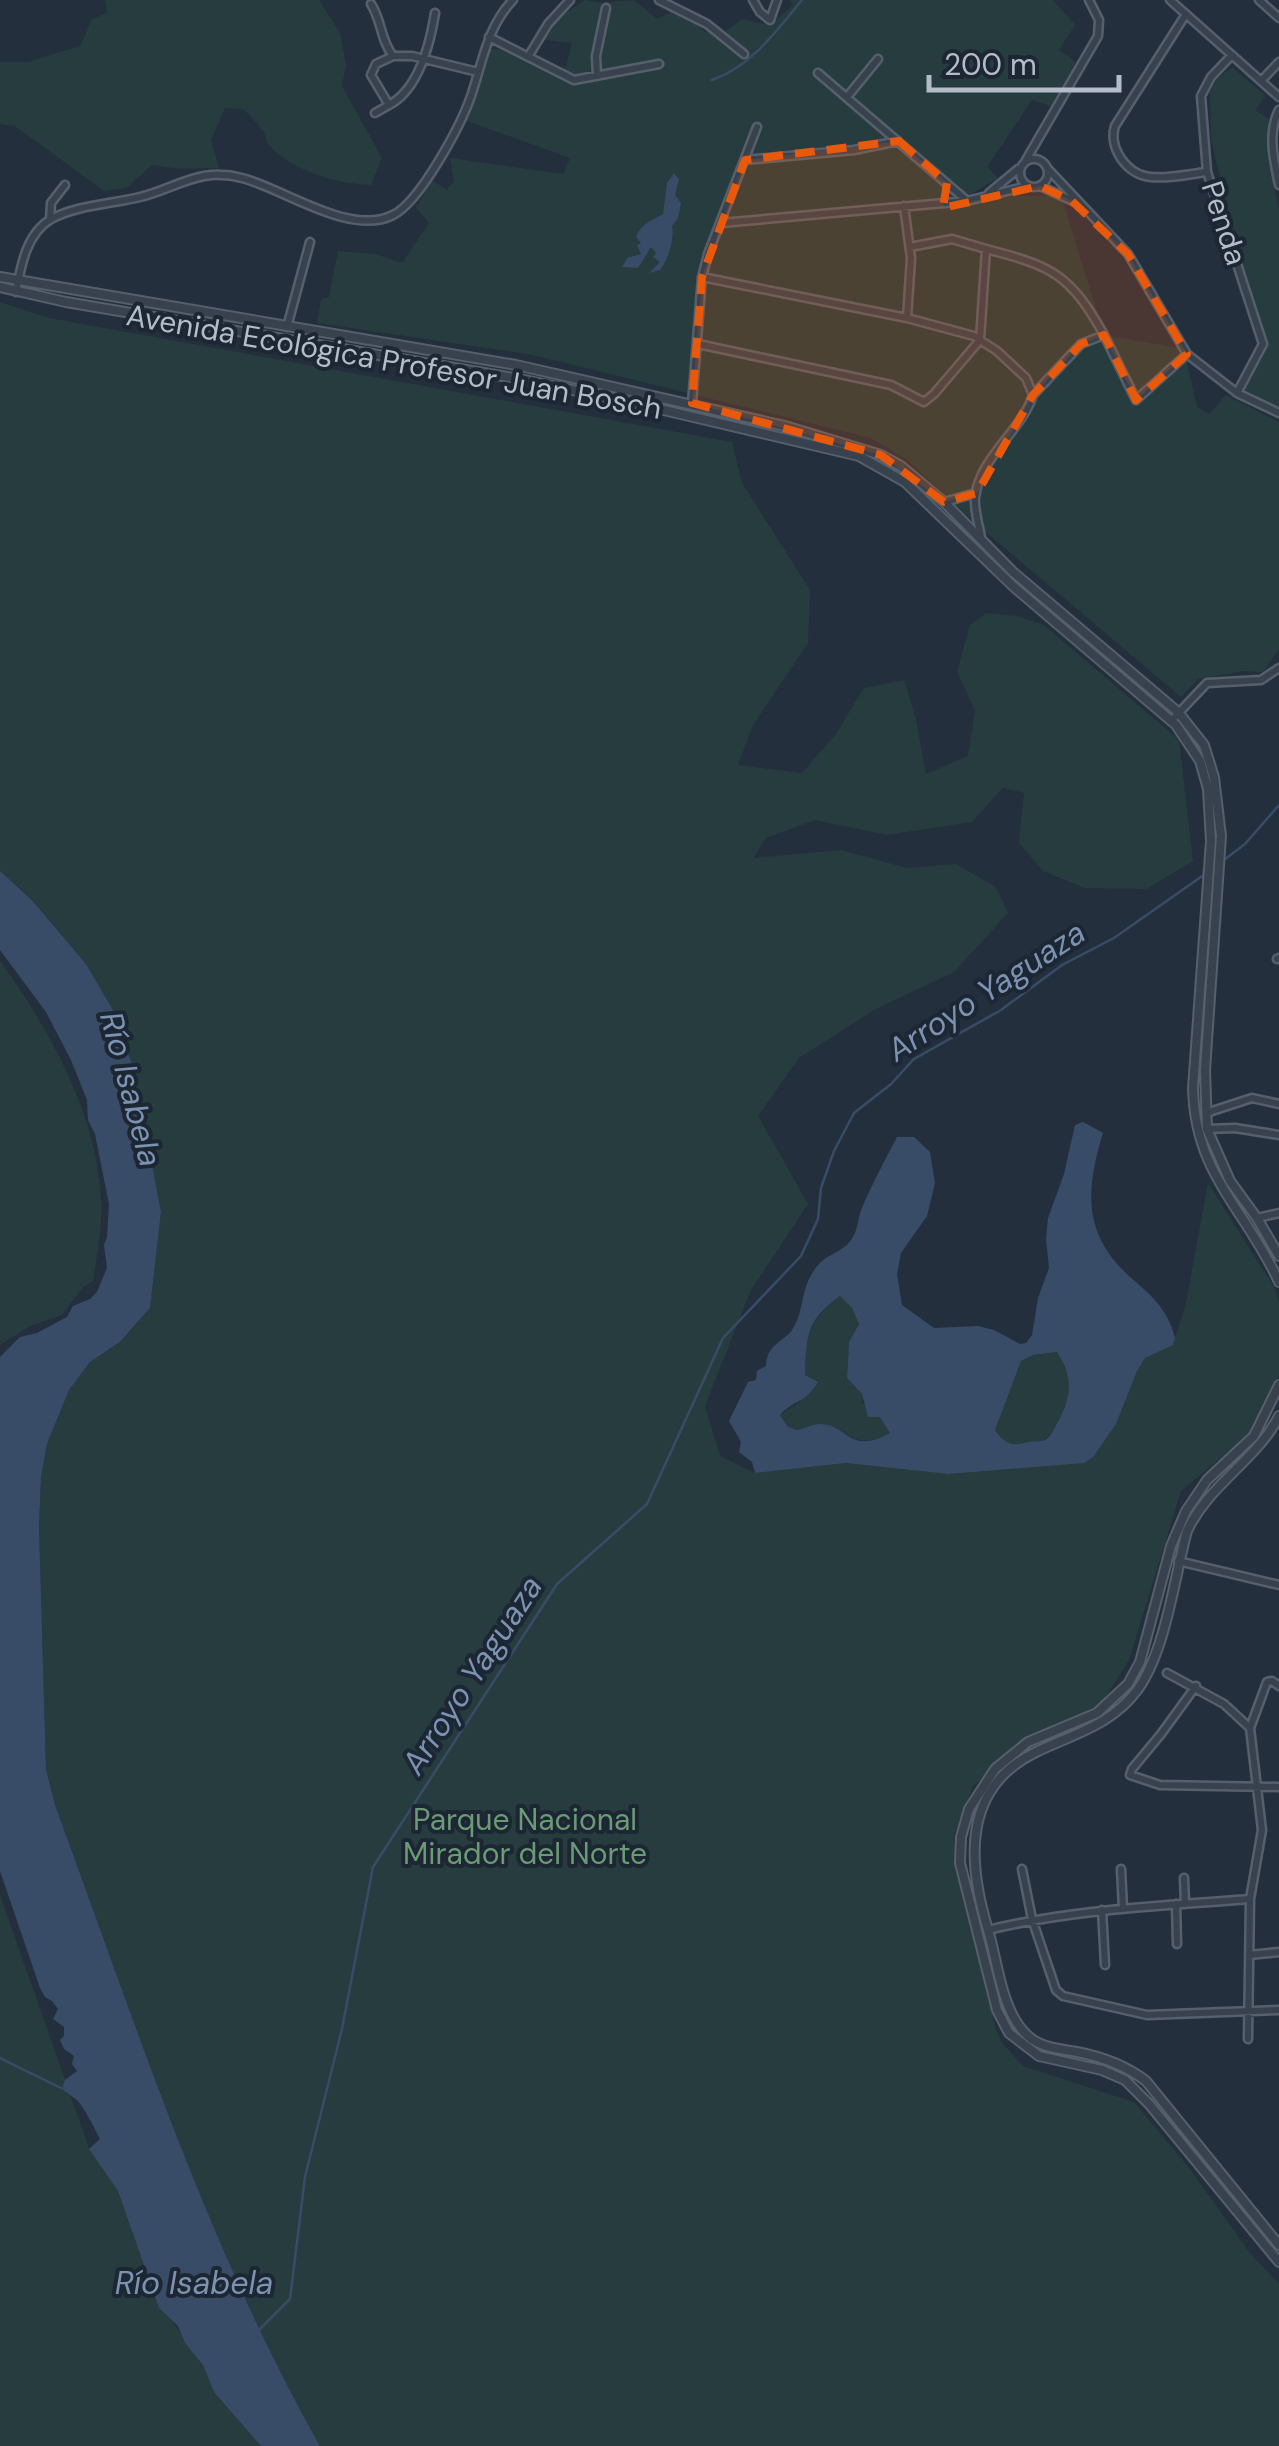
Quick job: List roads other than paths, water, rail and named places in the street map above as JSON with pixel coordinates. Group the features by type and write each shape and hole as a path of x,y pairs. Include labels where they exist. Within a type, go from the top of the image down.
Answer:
{"street":[{"path":"50,220 208,175 245,178 349,218 379,220 396,215 418,192 452,134 471,96 489,38 500,14 513,0"},
{"path":"528,57 548,24 570,0"},
{"path":"658,0 707,24 744,54"},
{"path":"754,0 770,20 777,0"},
{"path":"988,194 1026,160 1098,36 1099,20 1088,0"},
{"path":"1170,0 1279,97"},
{"path":"1259,0 1279,18"},
{"path":"371,4 383,42 393,56"},
{"path":"597,76 596,56 606,8"},
{"path":"374,114 404,94 423,59 435,12"},
{"path":"1186,14 1110,140 1115,152 1136,172 1150,177 1207,172"},
{"path":"489,38 574,80 659,64"},
{"name":"Penda","path":"1232,55 1201,96 1207,172 1263,344 1237,393"},
{"path":"389,106 371,74 376,64 393,56 478,72"},
{"path":"847,97 878,58"},
{"path":"1261,81 1279,62"},
{"path":"818,73 967,201"},
{"path":"1279,110 1272,144 1279,186"},
{"path":"692,404 702,277 758,127"},
{"path":"1038,136 1041,160 1128,254 1186,354 1237,393 1279,414"},
{"path":"745,160 854,150 899,140"},
{"path":"1026,160 1041,160"},
{"path":"1020,168 1020,179 1028,186"},
{"path":"1040,186 1046,181 1048,169"},
{"path":"944,204 947,183"},
{"path":"17,287 26,250 50,220 51,203 65,185"},
{"path":"720,223 944,204 1028,186 1040,186 1072,201 1089,215"},
{"path":"904,206 910,247 906,318"},
{"path":"910,247 952,239 1050,268 1073,288 1104,335 1136,400 1186,354"},
{"path":"288,327 310,242"},
{"path":"698,344 891,385 924,402 980,340 986,249"},
{"name":"Avenida Ecológica Profesor Juan Bosch","path":"0,277 17,287 520,379 800,441 866,459 904,482 1014,587 1171,721 1186,736 1200,761 1208,789 1211,841 1194,1088 1196,1127 1209,1166 1279,1282"},
{"path":"702,277 906,318 980,340 1026,378 1033,394"},
{"name":"Avenida Ecológica Profesor Juan Bosch","path":"0,287 288,327 516,366 834,439 881,454 901,466 944,502 1027,584 1178,712 1204,746 1214,777 1221,836 1205,1070 1211,1128 1230,1182 1279,1256"},
{"path":"981,539 975,498 995,452 1030,406 1033,394 1080,344 1104,335"},
{"path":"944,502 977,493"},
{"path":"1171,721 1206,683 1261,680 1279,668"},
{"path":"1204,936 1214,938"},
{"path":"1209,1112 1252,1098 1279,1104"},
{"path":"1211,1128 1279,1135"},
{"path":"1257,1218 1279,1212"},
{"path":"1278,2253 1136,2089 1114,2075 1052,2061 1028,2050 1009,2033 997,2010 960,1863 964,1824 976,1794 1008,1757 1038,1737 1097,1713 1128,1684 1140,1662 1171,1546 1186,1511 1218,1469 1254,1436 1279,1385"},
{"path":"1278,2253 1146,2081 1117,2063 1038,2043 1021,2029 1008,2002 977,1893 973,1852 974,1834 985,1803 1018,1762 1104,1722 1137,1690 1153,1659 1187,1531 1203,1502 1260,1444 1279,1416"},
{"path":"1178,1561 1279,1585"},
{"path":"1167,1673 1224,1704 1250,1728"},
{"path":"1248,2039 1250,1899 1262,1830 1250,1728 1270,1681 1279,1686"},
{"path":"1196,1686 1130,1775 1160,1785 1279,1788"},
{"path":"1022,1869 1032,1919 1056,1990 1063,1996 1146,2015 1279,2010"},
{"path":"1121,1869 1123,1908"},
{"path":"1177,1944 1184,1878"},
{"path":"988,1930 1032,1919 1102,1910 1250,1899"},
{"path":"1102,1910 1105,1965"},
{"path":"1249,1955 1279,1952"},
{"path":"1075,2066 1076,2052"}],"water":[{"path":"674,173 679,179 675,195 681,203 663,266 649,273 660,262 653,257 656,253 651,247 638,268 622,267 627,258 641,254 637,245 641,243 636,237 643,226 663,214 667,183"},
{"name":"Río Isabela","path":"0,871 33,901 86,964 113,1010 134,1070 161,1212 150,1308 120,1342 90,1362 69,1390 47,1444 39,1526 46,1769 55,1805 114,1968 207,2212 279,2369 320,2446 261,2446 214,2392 203,2365 185,2343 178,2326 159,2308 118,2191 89,2149 100,2139 80,2103 62,2089 65,2080 77,2071 72,2064 74,2056 60,2040 64,2027 53,2019 58,2009 40,1988 0,1871 0,1357 20,1337 67,1317 73,1306 97,1292 107,1268 104,1245 109,1204 95,1134 88,1120 87,1100 71,1060 46,1012 0,950"},
{"path":"1083,1122 1103,1133 1091,1192 1096,1227 1103,1243 1114,1260 1158,1303 1175,1338 1173,1345 1145,1358 1116,1424 1093,1457 1084,1463 948,1474 846,1463 755,1473 752,1462 739,1452 741,1442 729,1421 748,1382 756,1380 757,1371 766,1366 772,1348 796,1324 814,1270 853,1237 866,1199 897,1137 914,1137 930,1152 935,1183 927,1216 901,1253 897,1274 902,1305 934,1328 978,1326 1020,1344 1032,1335 1038,1298 1049,1268 1048,1218 1064,1174 1075,1125","holes":["840,1296 852,1308 859,1324 849,1342 847,1378 862,1394 868,1417 880,1417 890,1433 876,1439 857,1440 829,1425 796,1430 787,1426 780,1415 809,1394 818,1382 805,1375 810,1330","1057,1352 1069,1386 1059,1420 1043,1441 1009,1443 995,1430 1021,1361"]}],"waterway":[{"path":"712,80 751,57 802,0"},
{"name":"Arroyo Yaguaza","path":"1224,860 1245,844 1279,805"},
{"name":"Arroyo Yaguaza","path":"257,2332 290,2299 305,2177 342,2029 373,1867 557,1584 647,1504 723,1338 801,1256 818,1219 821,1188 834,1151 854,1113 891,1084 914,1059 1001,1010 1062,965 1114,938 1205,874"},
{"path":"0,2058 61,2088"}],"park label":[{"name":"Parque Nacional Mirador del Norte","path":"525,1837"}]}
